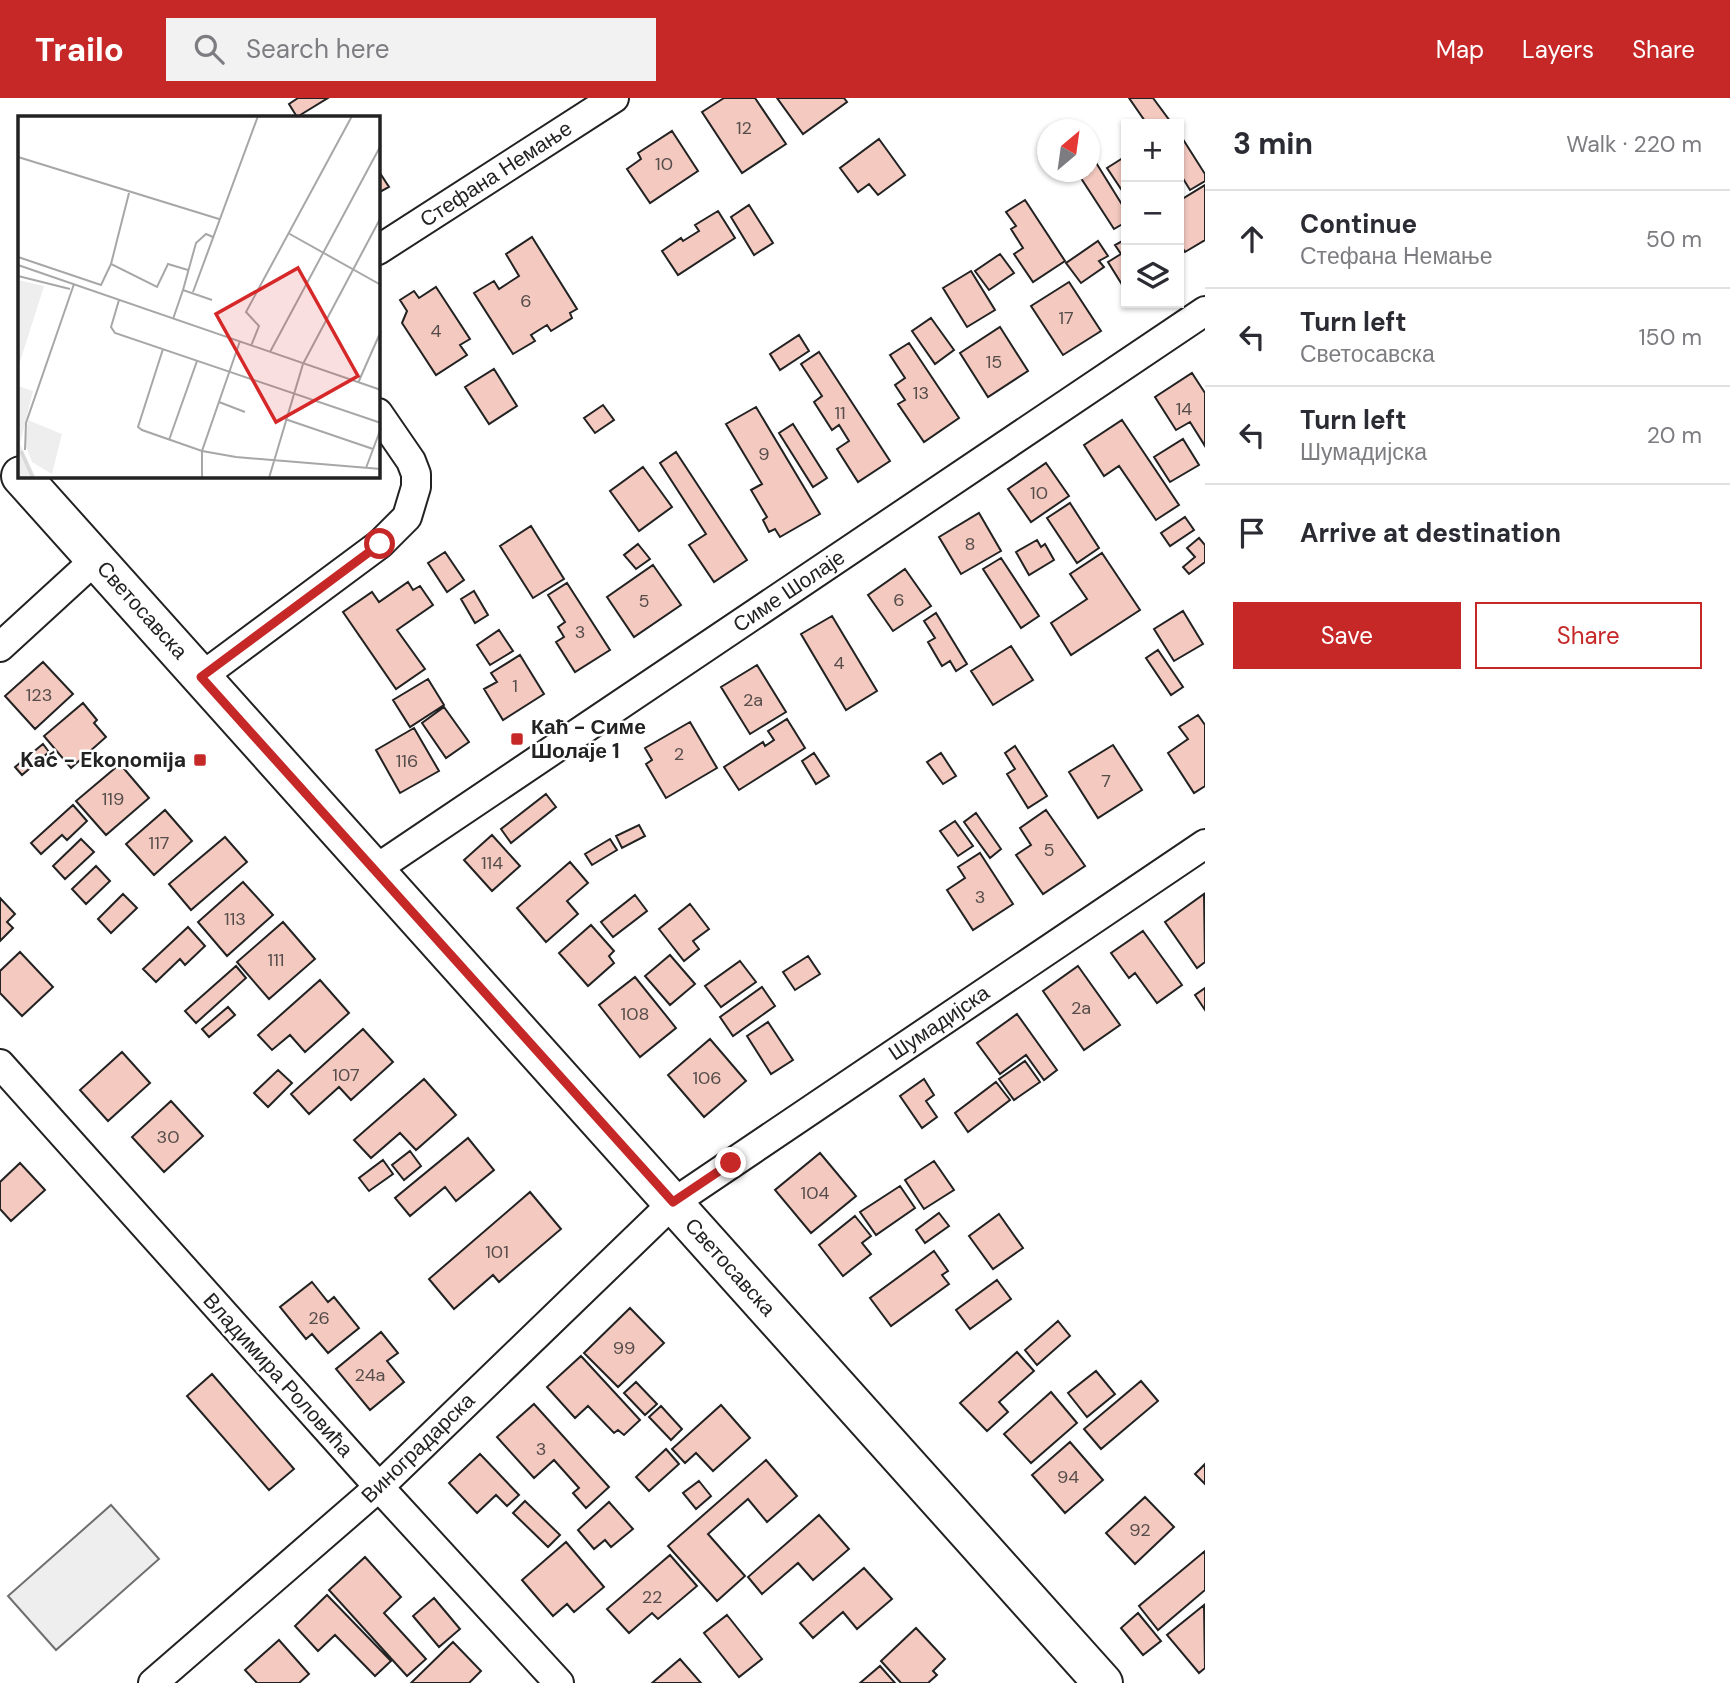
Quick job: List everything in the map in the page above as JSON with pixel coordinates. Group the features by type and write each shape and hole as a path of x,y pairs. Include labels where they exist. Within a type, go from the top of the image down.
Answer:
{"main road":[{"name":"Светосавска","path":"0,452 18,473"},
{"name":"Светосавска","path":"23,478 1103,1683"}],"street":[{"name":"Стефана Немање","path":"380,249 614,98"},
{"name":"Симе Шолаје","path":"373,871 1205,312"},
{"path":"201,677 380,544 407,517 416,487 416,474 411,461 380,416"},
{"path":"0,647 96,559"},
{"name":"Шумадијска","path":"673,1202 1205,844"},
{"name":"Владимира Роловића","path":"0,1064 379,1487 559,1683"},
{"name":"Виноградарска","path":"153,1683 379,1487 673,1202"}],"shaded area":[{"path":"111,1505 159,1559 56,1650 8,1596"}],"building":[{"path":"298,98 328,98 299,116 289,104"},
{"path":"724,98 755,98 786,144 742,173 702,112"},
{"path":"777,98 844,98 847,102 803,134"},
{"path":"1129,98 1153,98 1169,119 1144,119"},
{"path":"672,131 698,171 650,203 627,169 641,159 638,153"},
{"path":"879,139 905,175 878,195 869,184 858,192 840,168"},
{"path":"1184,141 1205,174 1205,181 1190,190 1184,180"},
{"path":"1121,159 1121,189 1107,168"},
{"path":"1100,169 1121,203 1121,225 1114,229 1083,182 1100,182"},
{"path":"380,173 389,187 380,192"},
{"path":"1205,185 1205,240 1185,252 1184,250 1184,198"},
{"path":"1025,200 1065,261 1033,282 1014,254 1023,248 1011,229 1016,226 1006,212"},
{"path":"749,205 773,243 754,255 731,217"},
{"path":"718,211 735,238 678,275 662,251 681,238 683,241 699,231 695,225"},
{"path":"532,237 577,309 570,313 572,318 551,331 547,325 531,335 535,341 513,354 474,293 494,281 499,289 519,276 506,254"},
{"path":"1098,241 1108,256 1099,261 1104,267 1081,283 1066,263"},
{"path":"1121,242 1121,254 1115,245"},
{"path":"1000,254 1014,273 989,290 975,271"},
{"path":"1121,254 1121,283 1108,262"},
{"path":"971,271 995,310 967,327 943,288"},
{"path":"1069,282 1101,331 1063,355 1031,306"},
{"path":"436,287 470,339 460,345 467,355 436,375 402,323 407,311 400,300 414,291 419,298"},
{"path":"931,318 954,350 935,364 912,331"},
{"path":"1000,327 1028,371 988,397 960,353"},
{"path":"799,335 809,351 780,370 770,354"},
{"path":"909,343 959,418 924,442 898,404 905,400 895,385 905,378 890,355"},
{"path":"819,352 890,461 858,482 837,449 849,441 839,425 832,430 814,402 822,396 801,364"},
{"path":"494,369 517,406 489,424 465,387"},
{"path":"1192,373 1205,393 1205,446 1190,422 1176,430 1155,397"},
{"path":"603,405 614,420 595,433 584,418"},
{"path":"756,407 820,514 780,537 775,529 769,532 763,520 767,517 751,490 762,484 726,424"},
{"path":"1122,420 1179,505 1156,520 1119,466 1104,476 1084,445"},
{"path":"793,424 827,478 813,487 779,433"},
{"path":"1183,439 1199,465 1170,482 1154,457"},
{"path":"676,452 747,560 714,582 689,545 706,534 660,463"},
{"path":"1046,463 1069,496 1031,522 1008,489"},
{"path":"643,467 672,507 639,531 610,491"},
{"path":"1070,503 1099,548 1077,563 1047,518"},
{"path":"979,513 1001,551 961,574 939,537"},
{"path":"1185,517 1194,530 1170,546 1161,533"},
{"path":"531,526 564,579 533,598 500,546"},
{"path":"1199,538 1205,545 1205,562 1189,574 1183,567 1195,557 1187,548"},
{"path":"1037,540 1041,547 1045,544 1054,560 1029,575 1016,552"},
{"path":"638,544 650,559 636,569 624,555"},
{"path":"445,552 464,580 447,592 428,563"},
{"path":"1102,553 1140,610 1071,655 1051,623 1087,599 1070,574"},
{"path":"1001,558 1039,616 1021,628 983,569"},
{"path":"653,565 681,605 634,637 607,597"},
{"path":"905,569 931,606 893,631 868,595"},
{"path":"408,582 413,590 420,586 433,605 397,630 425,669 396,689 343,612 372,592 379,602"},
{"path":"567,583 610,650 575,672 556,642 564,637 558,627 565,622 548,595"},
{"path":"474,591 488,615 475,623 461,599"},
{"path":"1183,611 1203,644 1174,661 1154,629"},
{"path":"936,613 967,664 956,671 950,661 942,666 928,642 935,638 924,621"},
{"path":"832,616 877,691 846,710 801,634"},
{"path":"499,630 513,651 490,665 477,645"},
{"path":"1011,646 1033,680 993,705 971,671"},
{"path":"1158,650 1183,687 1171,695 1146,658"},
{"path":"520,655 544,694 503,720 484,689 497,682 491,673"},
{"path":"43,662 73,694 35,729 5,696"},
{"path":"757,665 786,712 750,734 721,687"},
{"path":"428,679 444,705 410,727 393,700"},
{"path":"83,703 106,737 71,768 44,736"},
{"path":"444,707 469,742 446,758 422,723"},
{"path":"1198,715 1205,725 1205,786 1194,793 1168,753 1188,739 1179,727"},
{"path":"787,719 805,748 739,790 724,767 763,742 765,746 774,740 768,731"},
{"path":"690,722 717,768 666,798 646,764 652,760 645,748"},
{"path":"414,728 439,771 400,793 376,750"},
{"path":"43,744 49,752 22,775 15,767"},
{"path":"1113,745 1142,790 1098,818 1069,772"},
{"path":"1015,746 1047,796 1028,808 1007,774 1015,769 1005,753"},
{"path":"814,753 829,776 816,784 802,761"},
{"path":"941,753 956,776 943,784 927,762"},
{"path":"120,764 149,798 106,835 76,801"},
{"path":"546,794 556,807 511,843 501,829"},
{"path":"73,805 87,821 67,840 62,835 41,854 31,843"},
{"path":"165,810 192,841 154,875 126,844"},
{"path":"1046,810 1085,866 1043,894 1016,855 1031,845 1020,828"},
{"path":"976,813 1001,849 990,858 964,822"},
{"path":"955,821 973,846 958,856 940,831"},
{"path":"639,825 645,836 622,848 616,836"},
{"path":"492,835 520,866 492,891 464,860"},
{"path":"225,837 247,862 191,910 169,884"},
{"path":"81,839 94,852 65,879 53,866"},
{"path":"610,839 617,850 592,865 585,854"},
{"path":"980,853 1013,904 973,930 947,890 965,878 958,867"},
{"path":"570,862 588,883 567,901 578,914 546,942 517,908"},
{"path":"96,866 110,881 86,904 72,889"},
{"path":"243,882 273,915 227,956 198,922"},
{"path":"123,894 137,908 111,933 98,919"},
{"path":"1204,894 1205,962 1197,968 1165,922"},
{"path":"635,895 647,911 613,937 601,922"},
{"path":"0,898 15,914 7,922 13,928 0,941"},
{"path":"690,904 709,929 693,941 699,949 684,961 659,929"},
{"path":"283,922 315,959 269,999 237,962"},
{"path":"591,925 614,951 609,956 614,963 588,986 559,953"},
{"path":"188,927 205,946 185,965 180,959 156,982 143,969"},
{"path":"1143,931 1182,985 1157,1003 1135,973 1129,978 1111,953"},
{"path":"20,952 53,987 22,1016 0,993 0,971"},
{"path":"670,955 695,984 670,1005 645,976"},
{"path":"808,956 820,974 795,990 783,972"},
{"path":"740,961 756,982 721,1007 705,986"},
{"path":"236,966 246,978 196,1023 185,1011"},
{"path":"1078,966 1120,1025 1084,1050 1043,991"},
{"path":"635,977 676,1028 640,1057 599,1005"},
{"path":"320,980 349,1013 305,1052 290,1035 272,1050 258,1035"},
{"path":"762,987 775,1006 733,1036 720,1017"},
{"path":"1205,988 1205,1010 1195,995"},
{"path":"228,1007 235,1015 209,1037 202,1029"},
{"path":"1017,1014 1057,1070 1044,1080 1026,1055 1000,1074 977,1043"},
{"path":"768,1022 793,1060 771,1074 747,1036"},
{"path":"363,1029 393,1062 351,1100 339,1087 309,1114 291,1094"},
{"path":"710,1039 746,1081 704,1117 668,1075"},
{"path":"122,1052 150,1083 108,1121 80,1090"},
{"path":"1025,1061 1040,1082 1014,1100 999,1079"},
{"path":"278,1070 292,1083 268,1107 254,1093"},
{"path":"424,1079 456,1115 416,1150 400,1133 371,1158 354,1140"},
{"path":"924,1079 934,1095 926,1101 937,1117 922,1128 900,1096"},
{"path":"996,1082 1010,1100 968,1132 955,1113"},
{"path":"171,1101 203,1136 164,1172 132,1137"},
{"path":"468,1138 494,1170 456,1201 445,1187 410,1216 395,1198"},
{"path":"410,1151 421,1166 404,1180 392,1165"},
{"path":"820,1153 856,1196 811,1233 775,1190"},
{"path":"383,1160 393,1174 369,1191 359,1178"},
{"path":"934,1161 954,1190 924,1209 905,1180"},
{"path":"20,1163 45,1190 11,1221 0,1209 0,1182"},
{"path":"900,1186 915,1208 876,1235 860,1212"},
{"path":"530,1192 561,1229 499,1282 493,1275 454,1309 429,1279"},
{"path":"939,1213 949,1226 925,1243 916,1230"},
{"path":"999,1214 1023,1248 993,1269 969,1236"},
{"path":"855,1216 871,1236 862,1243 871,1254 843,1276 819,1245"},
{"path":"934,1251 948,1271 942,1275 949,1284 891,1326 870,1298"},
{"path":"997,1280 1011,1299 970,1329 956,1310"},
{"path":"312,1282 328,1302 334,1297 359,1328 328,1353 312,1334 306,1339 280,1307"},
{"path":"630,1308 664,1343 618,1387 584,1353"},
{"path":"1058,1321 1070,1336 1037,1365 1025,1350"},
{"path":"381,1332 398,1353 387,1361 404,1382 370,1410 336,1369"},
{"path":"1017,1352 1034,1371 999,1402 1008,1412 987,1431 960,1403"},
{"path":"581,1356 640,1420 624,1435 618,1430 614,1433 588,1406 575,1418 547,1387"},
{"path":"1096,1371 1115,1394 1087,1417 1068,1393"},
{"path":"212,1374 294,1469 269,1490 187,1396"},
{"path":"1141,1381 1158,1401 1101,1449 1084,1429"},
{"path":"636,1382 657,1404 645,1415 624,1393"},
{"path":"1051,1392 1077,1423 1031,1463 1004,1434"},
{"path":"534,1404 609,1487 586,1508 573,1493 579,1488 554,1460 534,1478 497,1437"},
{"path":"721,1405 750,1438 713,1471 696,1453 685,1463 672,1449"},
{"path":"661,1406 682,1429 671,1440 649,1417"},
{"path":"1070,1442 1103,1480 1065,1513 1032,1475"},
{"path":"666,1449 679,1464 649,1491 636,1477"},
{"path":"480,1454 519,1495 507,1506 496,1495 477,1513 449,1483"},
{"path":"766,1460 797,1496 767,1522 748,1499 708,1534 745,1576 717,1601 668,1546"},
{"path":"1205,1464 1205,1484 1195,1474"},
{"path":"699,1481 711,1496 696,1509 683,1493"},
{"path":"1145,1497 1174,1527 1135,1564 1106,1533"},
{"path":"525,1501 560,1535 548,1547 513,1513"},
{"path":"609,1502 633,1529 611,1547 605,1540 594,1549 578,1530"},
{"path":"819,1515 849,1549 813,1580 798,1563 762,1594 748,1577"},
{"path":"566,1542 604,1587 574,1612 567,1604 553,1616 522,1580"},
{"path":"1205,1551 1205,1590 1158,1630 1139,1606"},
{"path":"670,1555 697,1586 658,1619 652,1613 629,1633 607,1609"},
{"path":"365,1557 401,1597 384,1613 426,1659 407,1676 329,1590"},
{"path":"864,1568 892,1599 857,1629 843,1612 813,1638 800,1623"},
{"path":"327,1595 391,1661 375,1676 335,1635 318,1651 295,1626"},
{"path":"434,1598 460,1629 439,1647 413,1616"},
{"path":"1204,1605 1205,1668 1199,1673 1167,1635"},
{"path":"1138,1613 1161,1641 1143,1655 1121,1628"},
{"path":"727,1615 762,1659 739,1677 704,1633"},
{"path":"916,1628 945,1659 933,1671 937,1675 928,1683 901,1683 881,1661"},
{"path":"279,1640 309,1674 299,1683 257,1683 245,1670"},
{"path":"453,1642 481,1671 469,1683 411,1683"},
{"path":"680,1659 701,1683 652,1683"},
{"path":"880,1666 895,1683 860,1683"}],"place":[{"name":"Каћ - Симе Шолаје 1","path":"517,739"},
{"name":"Kać - Ekonomija","path":"200,760"}],"route":[{"path":"380,544 201,677 673,1202 731,1163"}]}
